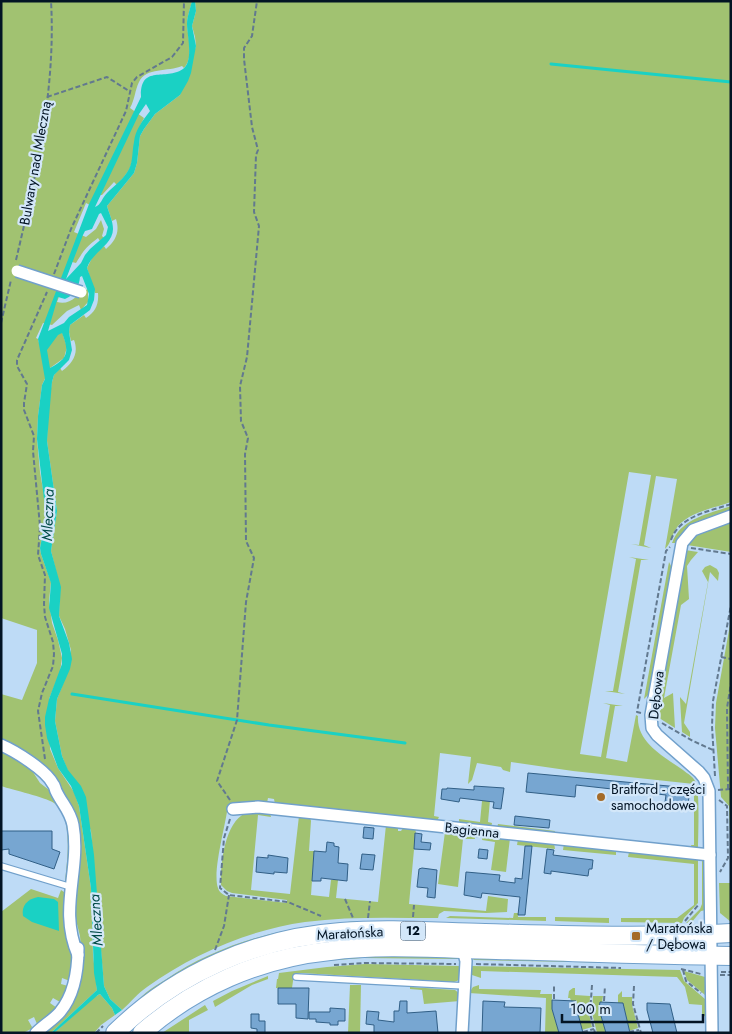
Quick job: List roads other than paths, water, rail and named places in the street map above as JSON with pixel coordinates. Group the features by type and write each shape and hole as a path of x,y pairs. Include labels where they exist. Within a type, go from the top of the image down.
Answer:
{"main road":[{"name":"Maratońska","path":"117,1031 173,986 229,958 265,945 318,934 378,931 620,936 731,933"},
{"name":"Maratońska","path":"144,1030 204,989 241,972 304,954 378,948 466,956 731,956"}],"street":[{"path":"15,271 81,292"},
{"name":"Dębowa","path":"712,1033 708,974 712,955 710,796 708,786 699,772 657,735 652,728 651,715 682,543 693,530 731,516"},
{"path":"1,745 15,752 48,777 69,811 73,825 74,848 69,927 72,942 78,955 76,974 66,1002 54,1018 35,1032"},
{"path":"30,763 44,783 56,791"},
{"name":"Bagienna","path":"233,809 258,807 710,855"},
{"path":"462,1033 466,956"}],"lane":[{"path":"1,866 58,884 71,886"},
{"path":"296,977 465,986"}],"water":[{"name":"Mleczna","path":"192,1 195,1 196,11 192,26 196,46 191,73 180,95 155,114 144,129 140,136 134,173 107,206 112,223 112,235 110,240 93,257 87,268 95,289 94,300 90,310 70,325 69,332 72,350 69,360 54,375 52,382 47,441 57,511 51,551 61,587 59,616 69,643 72,659 70,669 57,699 55,721 62,756 68,770 81,786 86,797 94,855 104,986 110,999 122,1010 115,1015 112,1008 100,994 54,1033 51,1033 97,990 94,973 91,888 79,806 71,786 58,768 47,738 45,725 49,699 62,664 62,654 49,608 51,583 40,548 46,517 37,439 42,385 45,379 38,339 89,204 141,97 145,80 155,75 176,72 183,69 186,65 189,54 187,21","holes":["146,104 150,111 136,133 129,169 122,179 107,193 99,205 95,207 139,114","101,213 108,227 106,235 90,249 81,263 66,279 85,231 92,229","82,276 89,294 87,305 69,317 64,323 48,331 58,297 65,299 74,293 79,284 80,277","62,333 66,345 66,354 61,361 50,368 47,350 58,335"]},
{"path":"38,897 54,899 58,902 59,931 32,922 23,916 23,909 26,903"}],"waterway":[{"path":"551,64 731,82"},
{"path":"72,694 269,725 405,743"}],"place":[{"name":"Bratford - części samochodowe","path":"601,797"},
{"name":"Maratońska / Dębowa","path":"636,936"}]}
